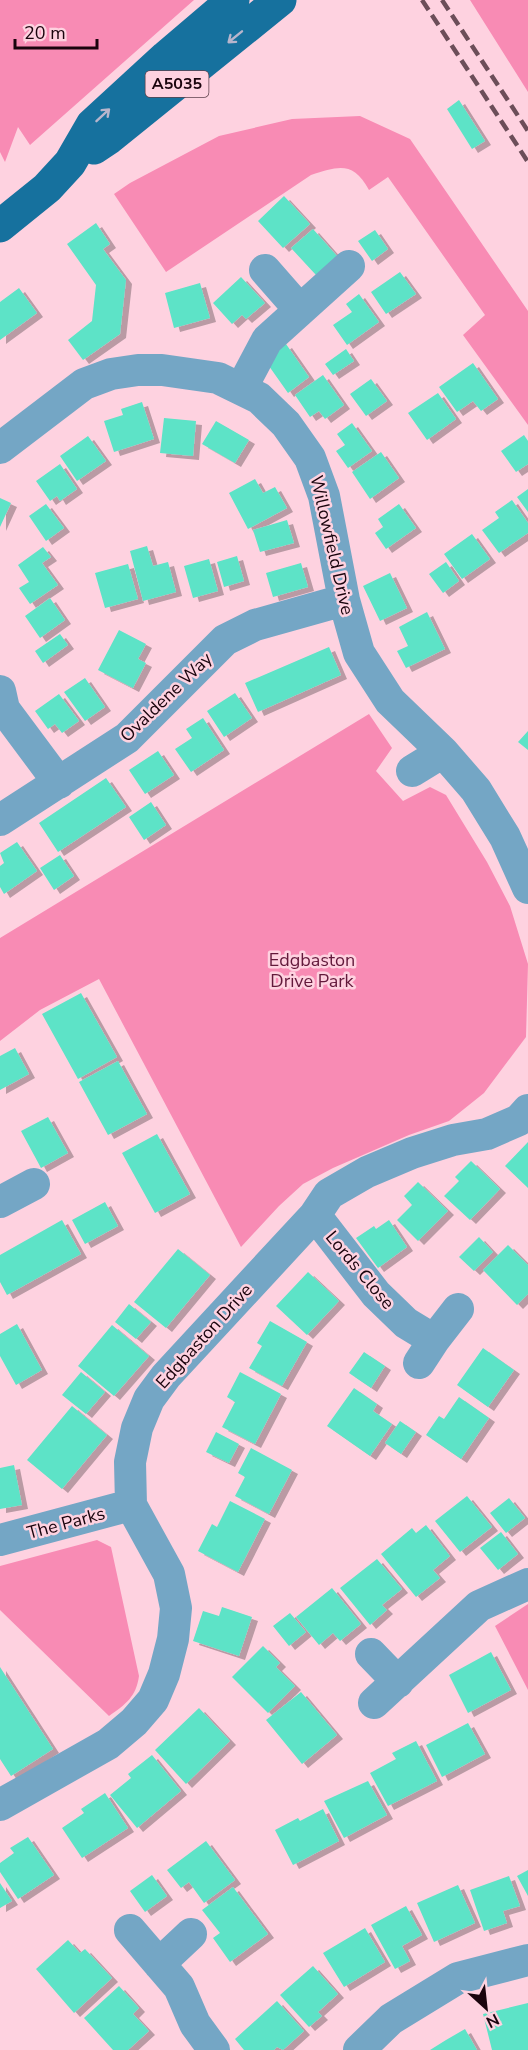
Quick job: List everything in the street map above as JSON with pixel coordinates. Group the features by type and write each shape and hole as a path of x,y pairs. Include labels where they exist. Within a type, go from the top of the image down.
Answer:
{"main road":[{"name":"A5035","path":"0,226 47,188 70,163 92,125 233,0"},
{"name":"A5035","path":"70,163 109,138 280,0"}],"street":[{"path":"241,389 267,340 349,266"},
{"path":"265,270 300,310"},
{"name":"Willowfield Drive","path":"0,448 84,384 111,374 138,370 162,370 218,378 259,398 286,424 310,458 324,496 344,600 359,653 396,707 443,752 476,790 505,837 528,888"},
{"name":"Ovaldene Way","path":"0,820 127,738 225,640 255,625 344,600"},
{"path":"0,691 4,709 59,783"},
{"path":"412,771 443,752"},
{"name":"Edgbaston Drive","path":"0,1805 108,1744 134,1722 153,1700 164,1674 173,1639 176,1608 169,1574 131,1505 130,1462 137,1428 149,1399 166,1376 315,1215 329,1194 367,1172 412,1153 453,1140 487,1134 519,1120 528,1110"},
{"name":"Lords Close","path":"315,1215 376,1293 406,1323 427,1352 458,1308"},
{"name":"The Parks","path":"0,1540 131,1505"},
{"path":"374,1703 478,1606 528,1584"},
{"path":"371,1654 398,1682"},
{"path":"130,1930 179,1987 195,2024 214,2050"},
{"path":"159,1964 191,1934"},
{"path":"359,2050 391,2019 458,1978 528,1960"}],"green space":[{"path":"0,0 194,0 30,145 18,127 5,162 0,152"},
{"path":"470,0 528,0 528,92"},
{"path":"360,116 410,139 528,311 528,425 463,335 485,315 388,177 369,190 357,174 344,168 330,169 311,175 166,272 114,194 130,183 219,136 292,119"},
{"name":"Edgbaston Drive Park","path":"369,714 392,748 376,771 403,801 430,787 446,795 487,862 510,906 528,964 526,1037 484,1093 449,1121 409,1135 333,1168 303,1184 241,1247 99,979 40,1010 0,1041 0,938"},
{"path":"97,1540 111,1547 139,1676 138,1683 129,1699 109,1716 0,1610 0,1566"},
{"path":"528,1604 528,1690 495,1626"}],"building":[{"path":"459,100 485,141 472,149 447,109"},
{"path":"284,196 310,224 283,248 258,221"},
{"path":"96,223 110,244 103,249 126,280 120,334 83,360 68,340 92,321 96,285 67,244"},
{"path":"313,229 337,256 316,275 291,248"},
{"path":"375,230 388,249 372,261 358,241"},
{"path":"400,272 416,294 386,314 371,292"},
{"path":"241,277 265,303 246,319 242,315 232,324 213,303"},
{"path":"200,283 210,318 174,328 165,293"},
{"path":"19,288 37,313 0,340 0,302"},
{"path":"359,294 379,322 347,345 333,325 352,312 346,304"},
{"path":"286,344 309,377 288,393 264,359"},
{"path":"346,349 354,361 333,375 325,364"},
{"path":"473,363 498,399 481,411 473,401 457,412 439,387"},
{"path":"323,375 344,405 325,419 319,411 310,417 295,395"},
{"path":"371,379 387,401 366,416 350,394"},
{"path":"438,393 456,419 427,440 408,413"},
{"path":"142,402 154,439 114,452 104,421 123,415 121,409"},
{"path":"164,418 196,421 193,456 160,453"},
{"path":"216,421 249,440 235,463 202,444"},
{"path":"352,423 372,451 348,468 336,451 345,445 337,434"},
{"path":"524,435 528,441 528,464 516,472 501,451"},
{"path":"88,436 106,461 77,481 60,456"},
{"path":"381,452 399,478 370,499 352,472"},
{"path":"60,464 77,489 60,501 57,496 50,501 36,481"},
{"path":"255,479 263,493 275,487 287,508 248,529 229,493"},
{"path":"528,489 528,512 517,497"},
{"path":"0,498 11,503 0,527"},
{"path":"512,500 528,523 528,533 499,553 482,530 499,518 495,512"},
{"path":"46,504 64,528 46,541 29,516"},
{"path":"399,504 416,528 386,549 375,533 383,527 378,519"},
{"path":"287,520 294,543 260,552 253,530"},
{"path":"472,534 490,559 462,579 444,554"},
{"path":"147,546 153,566 168,562 176,592 143,601 130,551"},
{"path":"43,547 51,557 42,563 58,585 30,604 19,588 29,582 18,565"},
{"path":"237,556 244,581 224,587 217,562"},
{"path":"209,559 218,591 193,598 184,566"},
{"path":"446,562 459,581 443,593 429,574"},
{"path":"301,563 308,587 273,597 266,573"},
{"path":"128,564 138,599 105,608 95,573"},
{"path":"390,573 407,608 380,621 363,586"},
{"path":"50,598 65,620 40,638 25,616"},
{"path":"427,612 445,649 406,668 397,651 408,646 399,627"},
{"path":"119,630 146,644 138,659 146,663 133,688 98,670"},
{"path":"60,634 68,645 43,663 35,651"},
{"path":"329,647 341,675 258,712 245,683"},
{"path":"85,678 105,707 85,721 64,692"},
{"path":"235,693 252,718 224,737 207,711"},
{"path":"59,694 79,721 62,733 55,724 48,729 35,711"},
{"path":"203,718 224,750 191,772 175,749 192,738 186,729"},
{"path":"528,731 528,750 518,742"},
{"path":"158,751 174,775 145,794 129,770"},
{"path":"106,778 126,807 58,852 39,823"},
{"path":"151,802 166,825 144,840 129,817"},
{"path":"17,842 37,871 4,894 0,887 0,866 4,863 0,853"},
{"path":"60,855 74,876 54,890 40,868"},
{"path":"81,993 117,1057 78,1079 42,1014"},
{"path":"15,1048 29,1074 0,1090 0,1056"},
{"path":"118,1061 147,1114 108,1135 79,1082"},
{"path":"48,1117 68,1153 41,1168 21,1131"},
{"path":"157,1134 190,1194 155,1213 122,1153"},
{"path":"528,1142 528,1188 505,1166"},
{"path":"471,1161 500,1189 470,1220 444,1196 459,1181 455,1177"},
{"path":"418,1182 448,1211 418,1241 397,1220 412,1205 404,1196"},
{"path":"105,1202 118,1226 85,1244 72,1220"},
{"path":"62,1220 81,1254 7,1295 0,1282 0,1255"},
{"path":"389,1220 407,1247 378,1268 356,1238 374,1226 376,1229"},
{"path":"479,1237 493,1252 474,1271 459,1257"},
{"path":"508,1245 528,1265 528,1294 517,1305 483,1270"},
{"path":"178,1249 210,1275 166,1328 134,1302"},
{"path":"308,1272 339,1301 307,1335 276,1306"},
{"path":"129,1304 151,1322 136,1339 115,1322"},
{"path":"270,1321 307,1342 282,1386 249,1368 262,1346 257,1343"},
{"path":"17,1324 42,1370 16,1385 0,1356 0,1334"},
{"path":"112,1325 149,1356 114,1396 78,1366"},
{"path":"483,1348 514,1370 488,1407 457,1385"},
{"path":"364,1352 385,1366 371,1388 349,1373"},
{"path":"81,1372 105,1392 86,1414 62,1395"},
{"path":"240,1372 281,1394 255,1444 222,1427 235,1402 227,1397"},
{"path":"354,1388 377,1404 373,1411 392,1424 370,1456 327,1426"},
{"path":"459,1397 489,1418 461,1459 426,1435 439,1416 444,1419"},
{"path":"72,1406 107,1435 62,1489 27,1460"},
{"path":"400,1421 416,1432 401,1454 385,1443"},
{"path":"216,1432 239,1444 229,1463 206,1452"},
{"path":"251,1448 292,1470 269,1514 235,1496 245,1477 238,1473"},
{"path":"14,1465 22,1505 0,1509 0,1468"},
{"path":"467,1496 492,1527 460,1552 435,1521"},
{"path":"509,1498 525,1518 506,1533 490,1513"},
{"path":"230,1501 265,1519 238,1572 198,1551 212,1524 217,1527"},
{"path":"426,1525 450,1556 433,1570 440,1578 416,1597 381,1554 412,1528 416,1533"},
{"path":"501,1532 518,1554 498,1570 480,1548"},
{"path":"377,1559 402,1589 382,1605 387,1610 370,1625 340,1588"},
{"path":"332,1588 361,1624 340,1641 333,1633 319,1645 296,1617"},
{"path":"222,1607 252,1617 239,1656 193,1641 203,1611 219,1616"},
{"path":"290,1613 306,1632 289,1646 273,1626"},
{"path":"263,1646 280,1663 276,1667 295,1686 268,1713 232,1677"},
{"path":"491,1652 511,1690 468,1713 449,1675"},
{"path":"0,1667 53,1749 11,1776 0,1759"},
{"path":"301,1692 337,1735 302,1764 266,1720"},
{"path":"199,1708 230,1741 186,1784 155,1750"},
{"path":"468,1723 485,1754 442,1777 426,1745"},
{"path":"416,1741 437,1781 388,1806 370,1773 396,1759 392,1753"},
{"path":"152,1755 181,1791 137,1828 110,1795 131,1778 128,1774"},
{"path":"368,1781 387,1815 344,1838 324,1801"},
{"path":"105,1793 128,1828 82,1858 62,1828 84,1813 81,1809"},
{"path":"323,1809 339,1841 293,1865 275,1830"},
{"path":"28,1837 54,1875 18,1899 0,1872 0,1863 14,1853 10,1848"},
{"path":"206,1841 235,1880 204,1903 189,1882 181,1888 167,1870"},
{"path":"528,1870 528,1896 517,1876"},
{"path":"152,1875 167,1896 145,1912 130,1891"},
{"path":"509,1876 520,1906 503,1911 507,1923 484,1931 470,1890"},
{"path":"0,1883 12,1901 0,1908"},
{"path":"458,1885 475,1923 434,1942 417,1903"},
{"path":"233,1887 268,1934 230,1962 213,1938 220,1933 202,1910"},
{"path":"406,1906 422,1935 402,1946 410,1961 395,1969 371,1925"},
{"path":"365,1928 385,1962 344,1987 323,1953"},
{"path":"68,1940 80,1953 85,1949 112,1978 74,2013 36,1969"},
{"path":"313,1966 338,1994 318,2012 322,2016 309,2027 280,1995"},
{"path":"119,1986 139,2008 133,2014 149,2031 128,2050 113,2050 84,2018"},
{"path":"277,2001 304,2031 283,2050 277,2047 274,2050 244,2050 235,2039"},
{"path":"528,2003 528,2050 492,2050 483,2014"},
{"path":"465,2029 477,2050 430,2050 446,2040"}],"railway":[{"path":"422,0 528,162"},
{"path":"442,0 528,131"}]}
